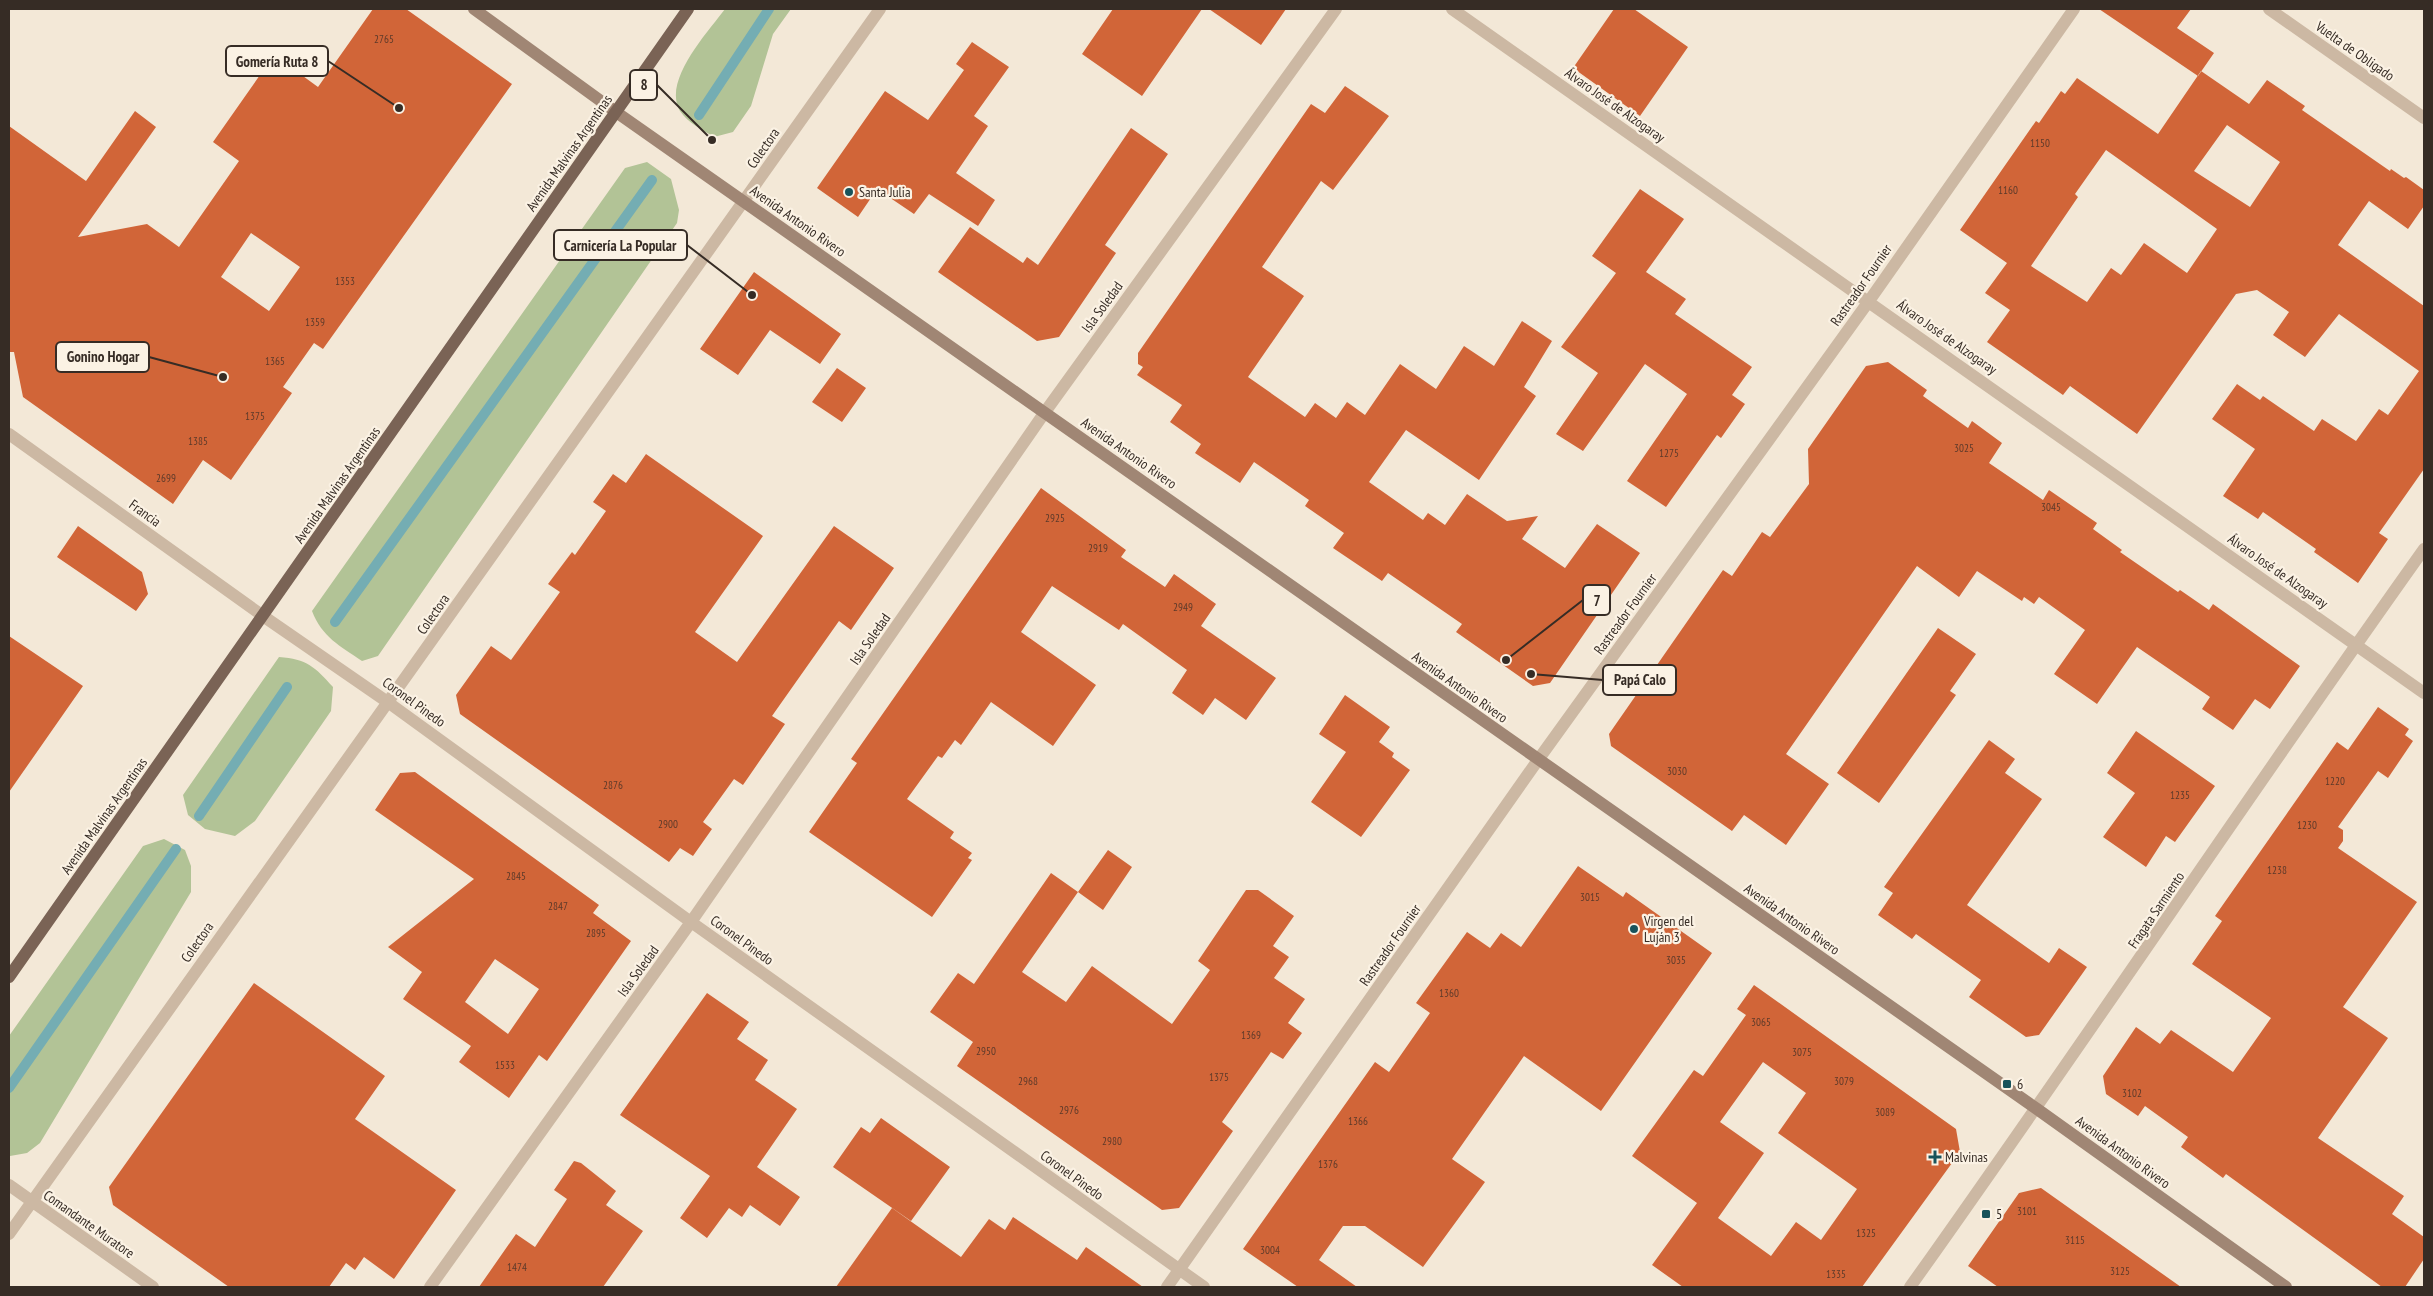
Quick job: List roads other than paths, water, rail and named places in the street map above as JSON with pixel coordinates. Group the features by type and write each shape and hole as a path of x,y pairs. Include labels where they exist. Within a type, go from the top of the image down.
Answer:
{"main road":[{"name":"Avenida Antonio Rivero","path":"474,9 616,112 2037,1109 2286,1287"},
{"name":"Avenida Malvinas Argentinas","path":"9,977 688,9"}],"street":[{"name":"Colectora","path":"9,1234 880,9"},
{"name":"Isla Soledad","path":"430,1287 691,922 1045,412 1336,9"},
{"name":"Álvaro José de Alzogaray","path":"1452,9 1869,300 2424,693"},
{"name":"Rastreador Fournier","path":"1167,1287 1538,760 1869,300 2074,9"},
{"name":"Vuelta de Obligado","path":"2268,9 2424,118"},
{"name":"Francia","path":"9,434 263,616"},
{"name":"Fragata Sarmiento","path":"1910,1287 2037,1109 2356,644 2424,549"},
{"name":"Coronel Pinedo","path":"263,616 389,702 691,922 1204,1287"},
{"name":"Comandante Muratore","path":"9,1185 153,1287"}],"waterway":[{"path":"699,115 769,9"},
{"path":"335,622 652,180"},
{"path":"199,816 287,687"},
{"path":"9,1088 176,849"}],"place":[{"name":"Gomería Ruta 8","path":"399,108"},
{"name":"8","path":"712,140"},
{"name":"Santa Julia","path":"849,192"},
{"name":"Carnicería La Popular","path":"752,295"},
{"name":"Gonino Hogar","path":"223,377"},
{"name":"7","path":"1506,660"},
{"name":"Papá Calo","path":"1531,674"},
{"name":"Virgen del Luján 3","path":"1634,929"},
{"name":"6","path":"2007,1084"},
{"name":"Malvinas","path":"1935,1157"},
{"name":"5","path":"1986,1214"}]}
